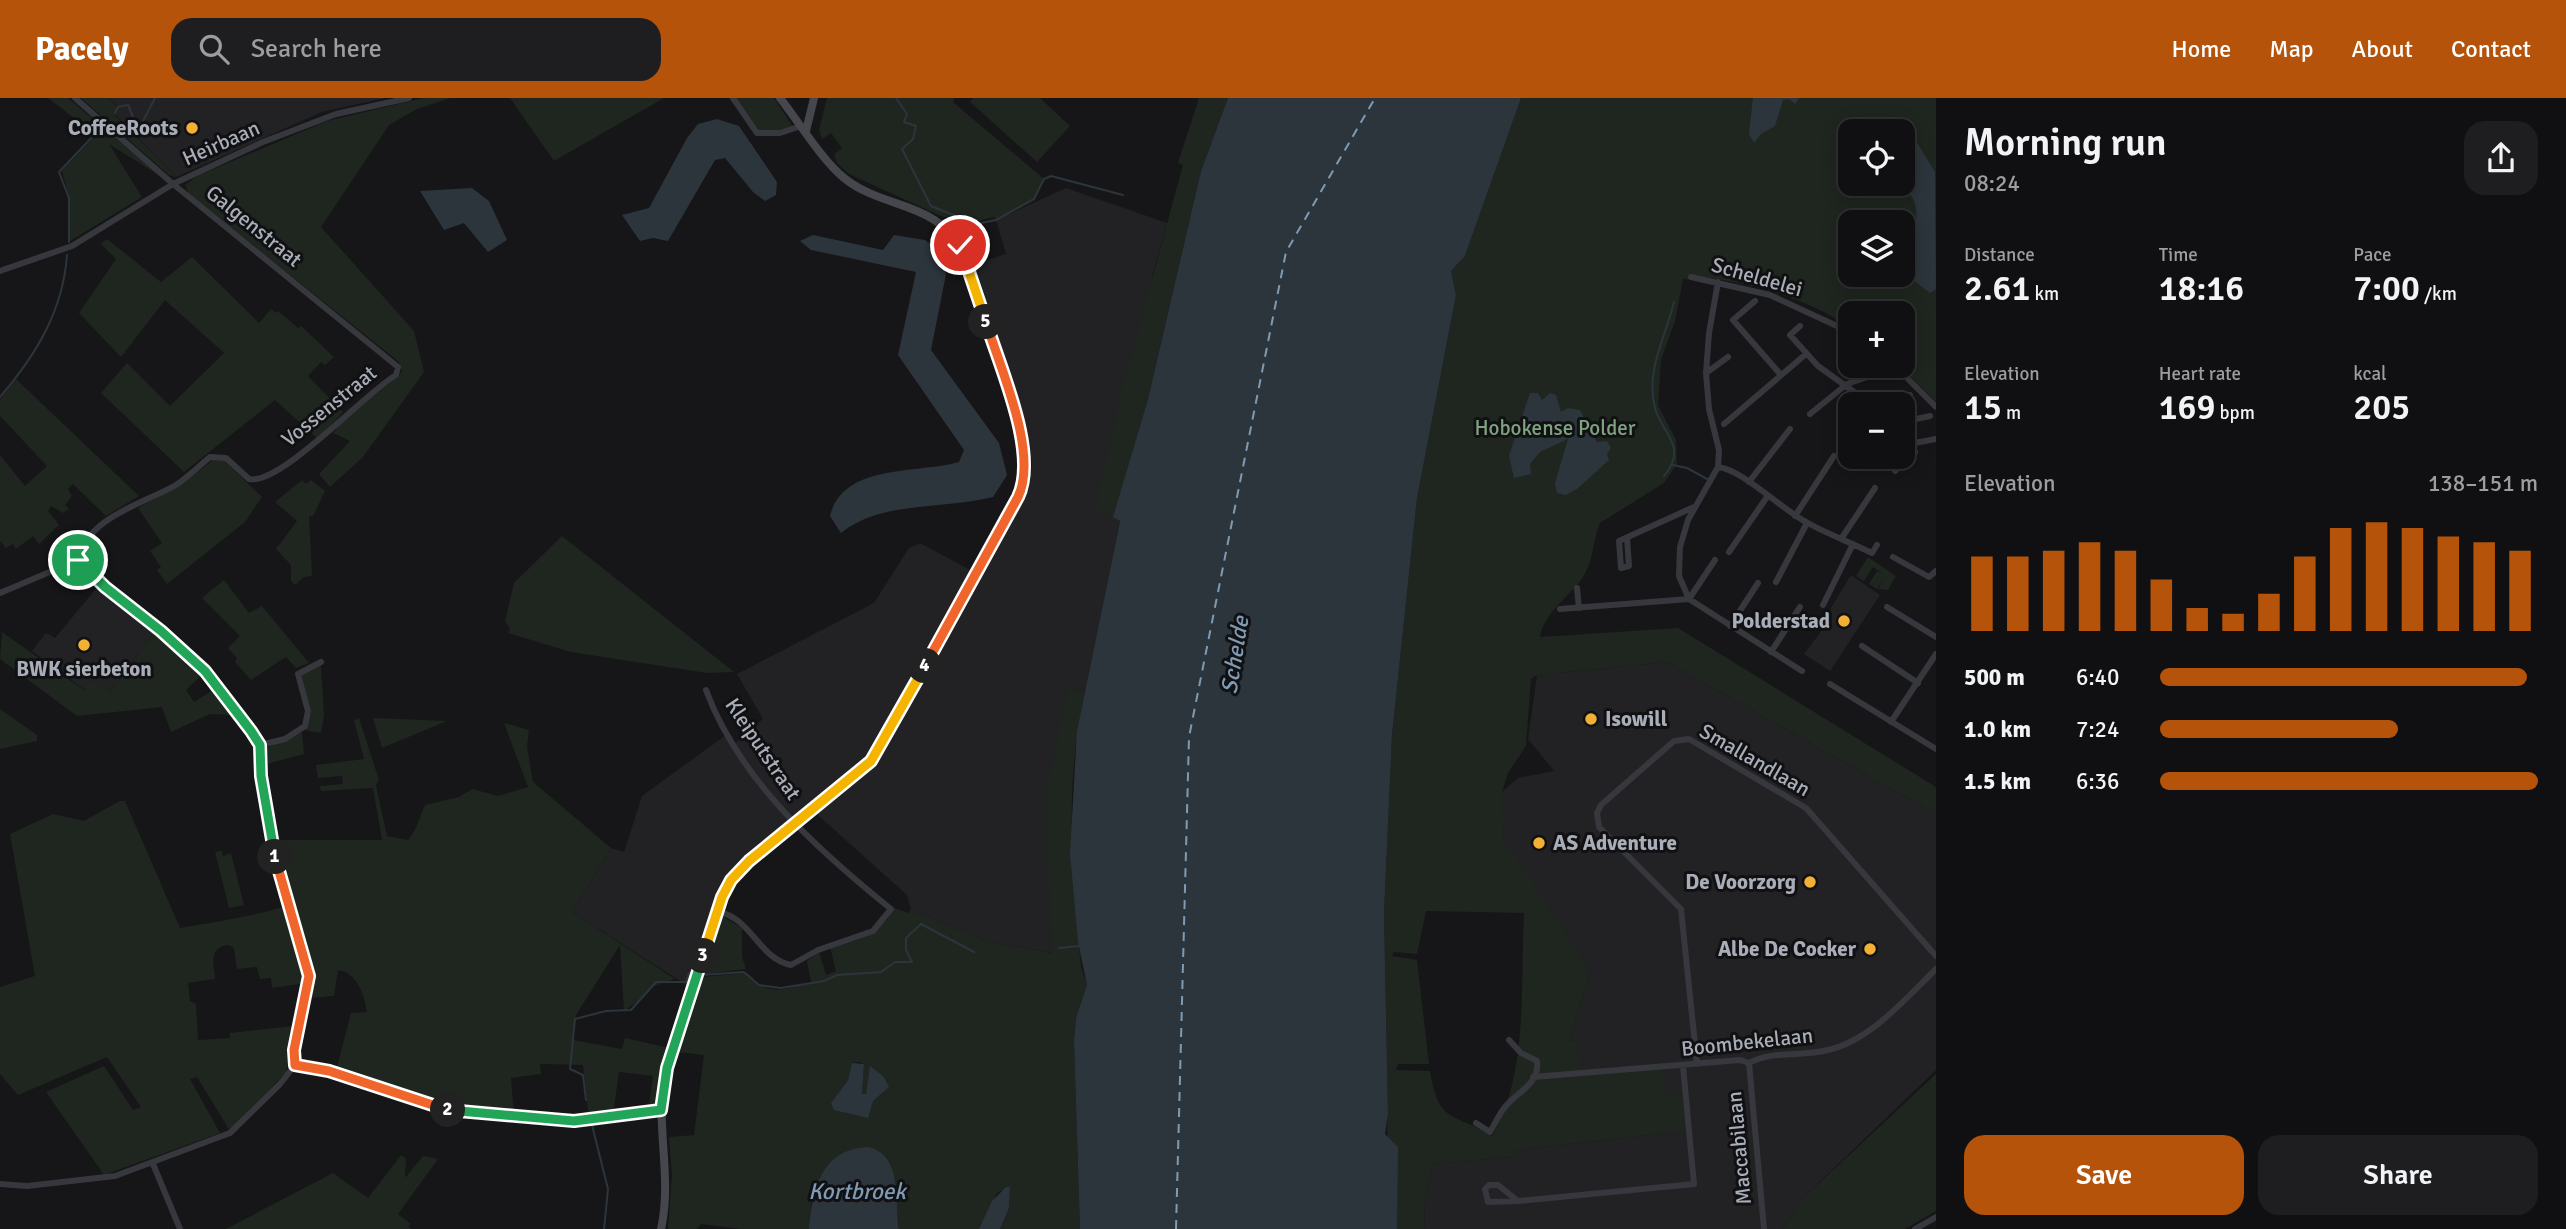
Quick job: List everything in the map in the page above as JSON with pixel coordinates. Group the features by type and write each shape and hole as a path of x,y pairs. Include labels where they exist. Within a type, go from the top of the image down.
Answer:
{"main road":[{"path":"661,1229 667,1185 661,1110 667,1068 731,880 871,761 1023,486 1026,465 1024,446 966,257 953,233 940,222 845,179 780,98"},
{"path":"804,128 814,98"}],"street":[{"name":"Heirbaan","path":"75,98 173,184 336,114 409,98"},
{"path":"733,98 757,133 780,133 804,128"},
{"path":"0,271 72,246 173,184"},
{"name":"Galgenstraat","path":"173,184 398,367"},
{"name":"Scheldelei","path":"1691,277 1770,295 1838,326"},
{"path":"1718,282 1709,333 1706,373 1708,400 1719,450 1718,467 1712,483 1694,507 1686,526 1678,568 1689,599 1802,671"},
{"path":"1755,301 1733,320 1781,375"},
{"path":"1800,326 1790,335 1806,354 1818,366 1857,392"},
{"path":"1724,424 1806,354"},
{"path":"1706,373 1728,357"},
{"name":"Vossenstraat","path":"78,560 86,540 104,523 178,483 210,457 226,458 249,479 264,478 324,437 349,410 396,375 398,367"},
{"path":"1810,414 1847,384 1863,378"},
{"path":"1908,378 1936,407"},
{"path":"1915,419 1930,416"},
{"path":"1749,482 1790,429"},
{"path":"1915,443 1936,439"},
{"path":"1795,516 1834,456"},
{"path":"1718,467 1734,470 1767,497 1807,523 1872,553 1877,545"},
{"path":"1842,539 1874,488"},
{"path":"1729,552 1767,497"},
{"path":"1627,537 1694,507"},
{"path":"1676,516 1686,526"},
{"path":"1776,582 1807,523"},
{"path":"1823,605 1853,544"},
{"path":"1893,557 1929,577 1936,571"},
{"path":"0,593 78,560 105,587 161,631 205,671 260,745 273,849 308,968 309,982 294,1050 295,1065 237,1130 153,1164 115,1176 27,1186 0,1184"},
{"path":"1689,599 1715,560"},
{"path":"1730,626 1758,583"},
{"path":"1577,588 1579,608"},
{"path":"1560,610 1689,599"},
{"path":"1771,652 1800,607"},
{"path":"1887,607 1936,637"},
{"path":"1862,646 1918,683"},
{"path":"1891,722 1936,654"},
{"path":"260,745 285,739 305,726 308,711 298,674 321,662"},
{"path":"1830,684 1936,749"},
{"name":"Kleiputstraat","path":"706,690 734,745 794,825 891,909 879,926 867,934 818,950 790,965 776,960 737,920 718,912"},
{"name":"Smallandlaan","path":"1697,1064 1681,909 1599,827 1597,820 1601,805 1674,741 1689,739 1798,802 1936,956"},
{"name":"Boombekelaan","path":"1533,1077 1740,1060 1749,1063 1759,1058 1826,1051 1853,1041 1936,969"},
{"path":"1476,1123 1490,1132 1506,1106 1528,1088 1533,1077 1537,1061 1521,1053 1509,1040"},
{"name":"Maccabilaan","path":"1749,1063 1764,1229"},
{"path":"295,1065 329,1071 429,1106 461,1112 574,1121 661,1110"},
{"path":"1518,1202 1500,1186 1492,1184 1485,1189 1488,1202 1518,1202 1694,1184 1683,1066"},
{"path":"153,1164 180,1229"},
{"path":"1915,1229 1936,1217"}],"shaded area":[{"path":"107,98 385,98 322,112 176,177 115,114 120,108"},
{"path":"1066,188 1167,223 1152,277 1120,520 1085,692 1068,687 1053,953 990,942 911,910 907,895 810,808 748,857 725,880 688,986 572,912 611,848 624,852 642,796 726,735 732,746 763,719 737,674 874,603 909,548 920,543 981,576 1029,488 1032,465 1030,444 975,264 1006,254 996,220"},
{"name":"Polderstad","path":"1851,575 1880,595 1830,671 1804,654 1822,630 1829,611"},
{"path":"99,585 155,631 110,692 85,690 32,651 46,633 55,638"},
{"path":"1667,662 1936,814 1936,1070 1802,1199 1783,1229 1424,1229 1425,1199 1432,1164 1510,1157 1515,1150 1685,1131 1665,1097 1580,1070 1578,1042 1569,1040 1588,981 1504,839 1501,801 1502,792 1518,778 1554,771 1528,739 1537,675"}],"green space":[{"path":"48,98 68,98 165,179 109,144 142,197 70,241 70,200 62,171 96,135"},
{"path":"81,98 107,98 120,109 115,115 176,177 169,175"},
{"path":"424,98 450,98 417,109 389,125 321,227 414,331 424,372 363,457 330,487 319,474 350,441 333,433 346,417 399,376 402,371 399,362 189,194 185,185 197,176 327,121"},
{"path":"510,98 664,98 554,161"},
{"path":"736,98 774,98 793,127 771,132 759,130"},
{"path":"827,98 954,98 953,102 1044,179 1034,199 997,219 993,217 976,222 957,215 959,217 943,217 849,174 837,163 834,154 842,148 831,133 822,139 819,130"},
{"path":"973,98 1040,98 1070,126 1037,162 970,102"},
{"path":"1199,98 1228,98 1201,171 1148,399 1113,517 1095,510 1122,389 1183,165 1178,163"},
{"name":"Hobokense Polder","path":"1521,98 1936,98 1936,402 1912,378 1915,378 1915,301 1838,301 1838,320 1816,308 1761,288 1704,277 1703,281 1683,279 1675,321 1661,360 1658,405 1676,440 1677,464 1664,483 1600,523 1585,573 1551,613 1540,637 1678,628 1936,787 1936,814 1667,662 1537,675 1531,679 1526,746 1508,773 1502,792 1504,839 1587,967 1588,981 1569,1040 1578,1042 1581,1070 1662,1063 1665,1097 1682,1095 1686,1131 1516,1150 1510,1157 1432,1164 1425,1199 1424,1229 1397,1229 1387,1128 1384,913 1392,735 1417,498 1456,295 1451,271 1465,256","holes":["1426,911 1524,913 1522,999 1517,1057 1504,1111 1492,1136 1443,1109 1438,1101 1430,1071 1396,1070 1398,1064 1429,1064 1417,960 1392,956 1394,952 1417,954"]},
{"path":"107,239 161,282 192,257 259,323 271,309 276,313 278,311 298,328 301,326 334,357 325,365 321,362 308,376 343,412 318,439 275,400 184,472 101,393 127,363 170,406 224,353 165,300 121,357 79,313 116,259 101,244"},
{"path":"16,379 139,496 106,516 73,484 68,489 72,496 65,505 69,509 63,513 51,506 48,511 59,525 39,544 33,536 16,549 13,544 6,548 0,541 0,455 25,486 47,466 0,416 0,400"},
{"path":"214,459 224,460 262,497 245,522 167,584 157,570 161,567 150,551 162,543 138,508 184,483"},
{"path":"302,480 306,484 311,480 325,491 313,516 309,516 312,576 304,577 295,585 291,581 291,565 276,549 297,521 275,502"},
{"path":"562,536 734,672 707,673 571,652 508,633 510,629 505,621 514,583"},
{"path":"1868,557 1896,576 1888,590 1878,589 1886,576 1877,589 1869,584 1877,571 1883,574 1873,567 1864,581 1856,576"},
{"path":"224,580 249,613 262,606 309,663 296,668 286,657 251,680 235,662 237,658 228,648 240,636 202,598"},
{"path":"155,631 201,676 186,690 194,702 216,688 236,715 210,714 171,732 162,707 77,716 0,659 2,632 84,690 93,680 110,692"},
{"path":"321,666 324,715 321,733 304,730 311,712 301,674"},
{"path":"1068,687 1085,692 1078,727 1072,795 1075,897 1081,967 1087,985 1076,1018 1074,1041 1080,1229 1000,1229 1009,1208 1010,1187 997,1193 979,1229 899,1229 895,1180 813,1191 809,1229 741,1229 701,1224 696,1229 668,1229 672,1175 669,1137 694,1135 704,1055 678,1052 720,915 742,928 742,957 746,969 704,974 702,977 745,973 760,985 775,990 811,982 807,961 819,952 826,975 836,971 830,947 859,939 875,931 894,908 908,913 911,910 990,942 1052,953 1045,801","holes":["852,1063 864,1064 862,1094 866,1095 870,1067 884,1077 888,1087 873,1101 831,1103 848,1080"]},
{"path":"0,709 37,735 37,741 0,749"},
{"path":"359,718 379,780 376,785 387,836 408,840 425,805 459,797 472,789 498,796 528,787 504,723 529,730 527,747 533,782 611,848 572,912 675,979 651,987 643,998 624,1011 620,945 576,1015 573,1040 622,1049 625,1038 669,1048 660,1078 658,1103 653,1107 649,1105 653,1076 619,1072 613,1115 589,1119 583,1065 540,1064 541,1074 511,1078 514,1115 437,1106 336,1071 351,1013 367,1012 364,999 351,975 338,970 334,996 311,998 313,972 274,840 382,840 373,788 321,791 320,786 343,784 342,776 318,778 316,765 364,759 354,720"},
{"path":"373,718 447,721 382,748"},
{"path":"302,732 304,754 263,765 264,749"},
{"path":"120,801 125,801 180,928 286,906 306,983 272,988 271,978 260,979 257,967 237,969 234,948 228,945 217,949 213,962 215,979 188,983 190,1001 196,1004 198,1040 230,1038 230,1033 293,1026 296,1028 286,1072 230,1131 197,1077 190,1079 220,1133 104,1175 46,1092 104,1066 133,1110 141,1107 107,1057 18,1095 0,1074 0,987 35,976 10,834 53,814 84,821"},
{"path":"222,851 223,856 231,853 244,905 229,908 215,852"},
{"path":"1936,1074 1936,1211 1905,1229 1783,1229 1802,1199"},
{"path":"401,1155 406,1158 405,1178 423,1156 438,1159 398,1214 411,1224 408,1226 411,1229 226,1229 333,1173 368,1198"}],"water":[{"name":"Schelde","path":"1228,98 1521,98 1465,256 1451,271 1456,295 1417,498 1392,735 1384,913 1388,1114 1385,1134 1398,1147 1397,1229 1080,1229 1074,1041 1076,1018 1087,985 1078,942 1070,853 1077,731 1120,521 1113,517 1148,399 1201,171"},
{"path":"1753,98 1799,98 1795,104 1789,99 1783,100 1775,126 1761,134 1754,143 1749,134"},
{"path":"717,119 739,126 777,182 776,195 765,201 753,192 725,158 715,160 668,241 653,238 640,241 622,215 649,208 687,138 698,124"},
{"path":"1915,144 1918,144 1935,172 1936,289 1930,293 1915,282 1916,208 1911,196 1915,196"},
{"path":"472,188 489,201 507,240 488,252 464,223 444,230 420,191"},
{"path":"813,235 883,250 894,235 925,240 942,252 946,274 931,350 999,443 1007,475 993,497 875,515 841,533 830,516 838,499 850,487 865,479 884,474 959,462 964,450 898,355 916,272 811,250 800,241"},
{"path":"1530,393 1538,393 1542,400 1550,393 1556,395 1561,412 1568,408 1580,410 1597,442 1607,441 1611,448 1607,454 1609,460 1577,489 1566,495 1557,493 1555,483 1568,439 1540,452 1530,464 1531,474 1514,478 1509,456"},
{"path":"852,1063 864,1064 862,1094 866,1094 870,1066 884,1077 889,1087 873,1101 868,1118 834,1110 831,1103 848,1080"},
{"name":"Kortbroek","path":"867,1147 879,1151 892,1168 897,1193 899,1229 809,1229 817,1187 829,1164 851,1150"},
{"path":"1006,1187 1010,1187 1009,1208 1000,1229 979,1229 992,1201"}],"waterway":[{"path":"115,113 118,107 128,105 135,122 142,123 155,98"},
{"path":"896,98 907,114 904,122 916,126 913,139 902,149 931,206 976,224 996,220 1034,199 1044,179 1051,176 1123,195"},
{"path":"69,242 69,198 59,172 96,133"},
{"path":"0,397 25,365 46,331 60,295 67,255"},
{"path":"1664,476 1671,465 1674,448 1655,408 1653,381 1658,354 1674,302"},
{"path":"1673,465 1687,468 1707,479"},
{"path":"701,975 744,972 759,985 781,988 824,981 837,975 881,972 895,962 912,962 906,950 906,938 921,924 974,952"},
{"path":"1059,948 1079,946"},
{"path":"586,1100 583,1075 570,1069 575,1019 606,1011 631,1010 656,982 686,982 689,973"},
{"path":"592,1125 608,1189 604,1229"}],"ferry route":[{"path":"1176,1229 1189,737 1286,252 1375,98"}],"place":[{"name":"CoffeeRoots","path":"192,128"},
{"name":"Polderstad","path":"1844,621"},
{"name":"BWK sierbeton","path":"84,645"},
{"name":"Isowill","path":"1591,719"},
{"name":"AS Adventure","path":"1539,843"},
{"name":"De Voorzorg","path":"1810,882"},
{"name":"Albe De Cocker","path":"1870,949"}],"route":[{"path":"78,560 85,564 105,587 161,631 205,671 219,686 260,745 261,776 273,849 308,968 309,982 293,1056 295,1065 329,1071 429,1106 461,1112 539,1120 592,1121 661,1110 663,1083 671,1052 722,897 731,880 749,861 871,761 1023,486 1026,465 1024,446 960,245"}]}
